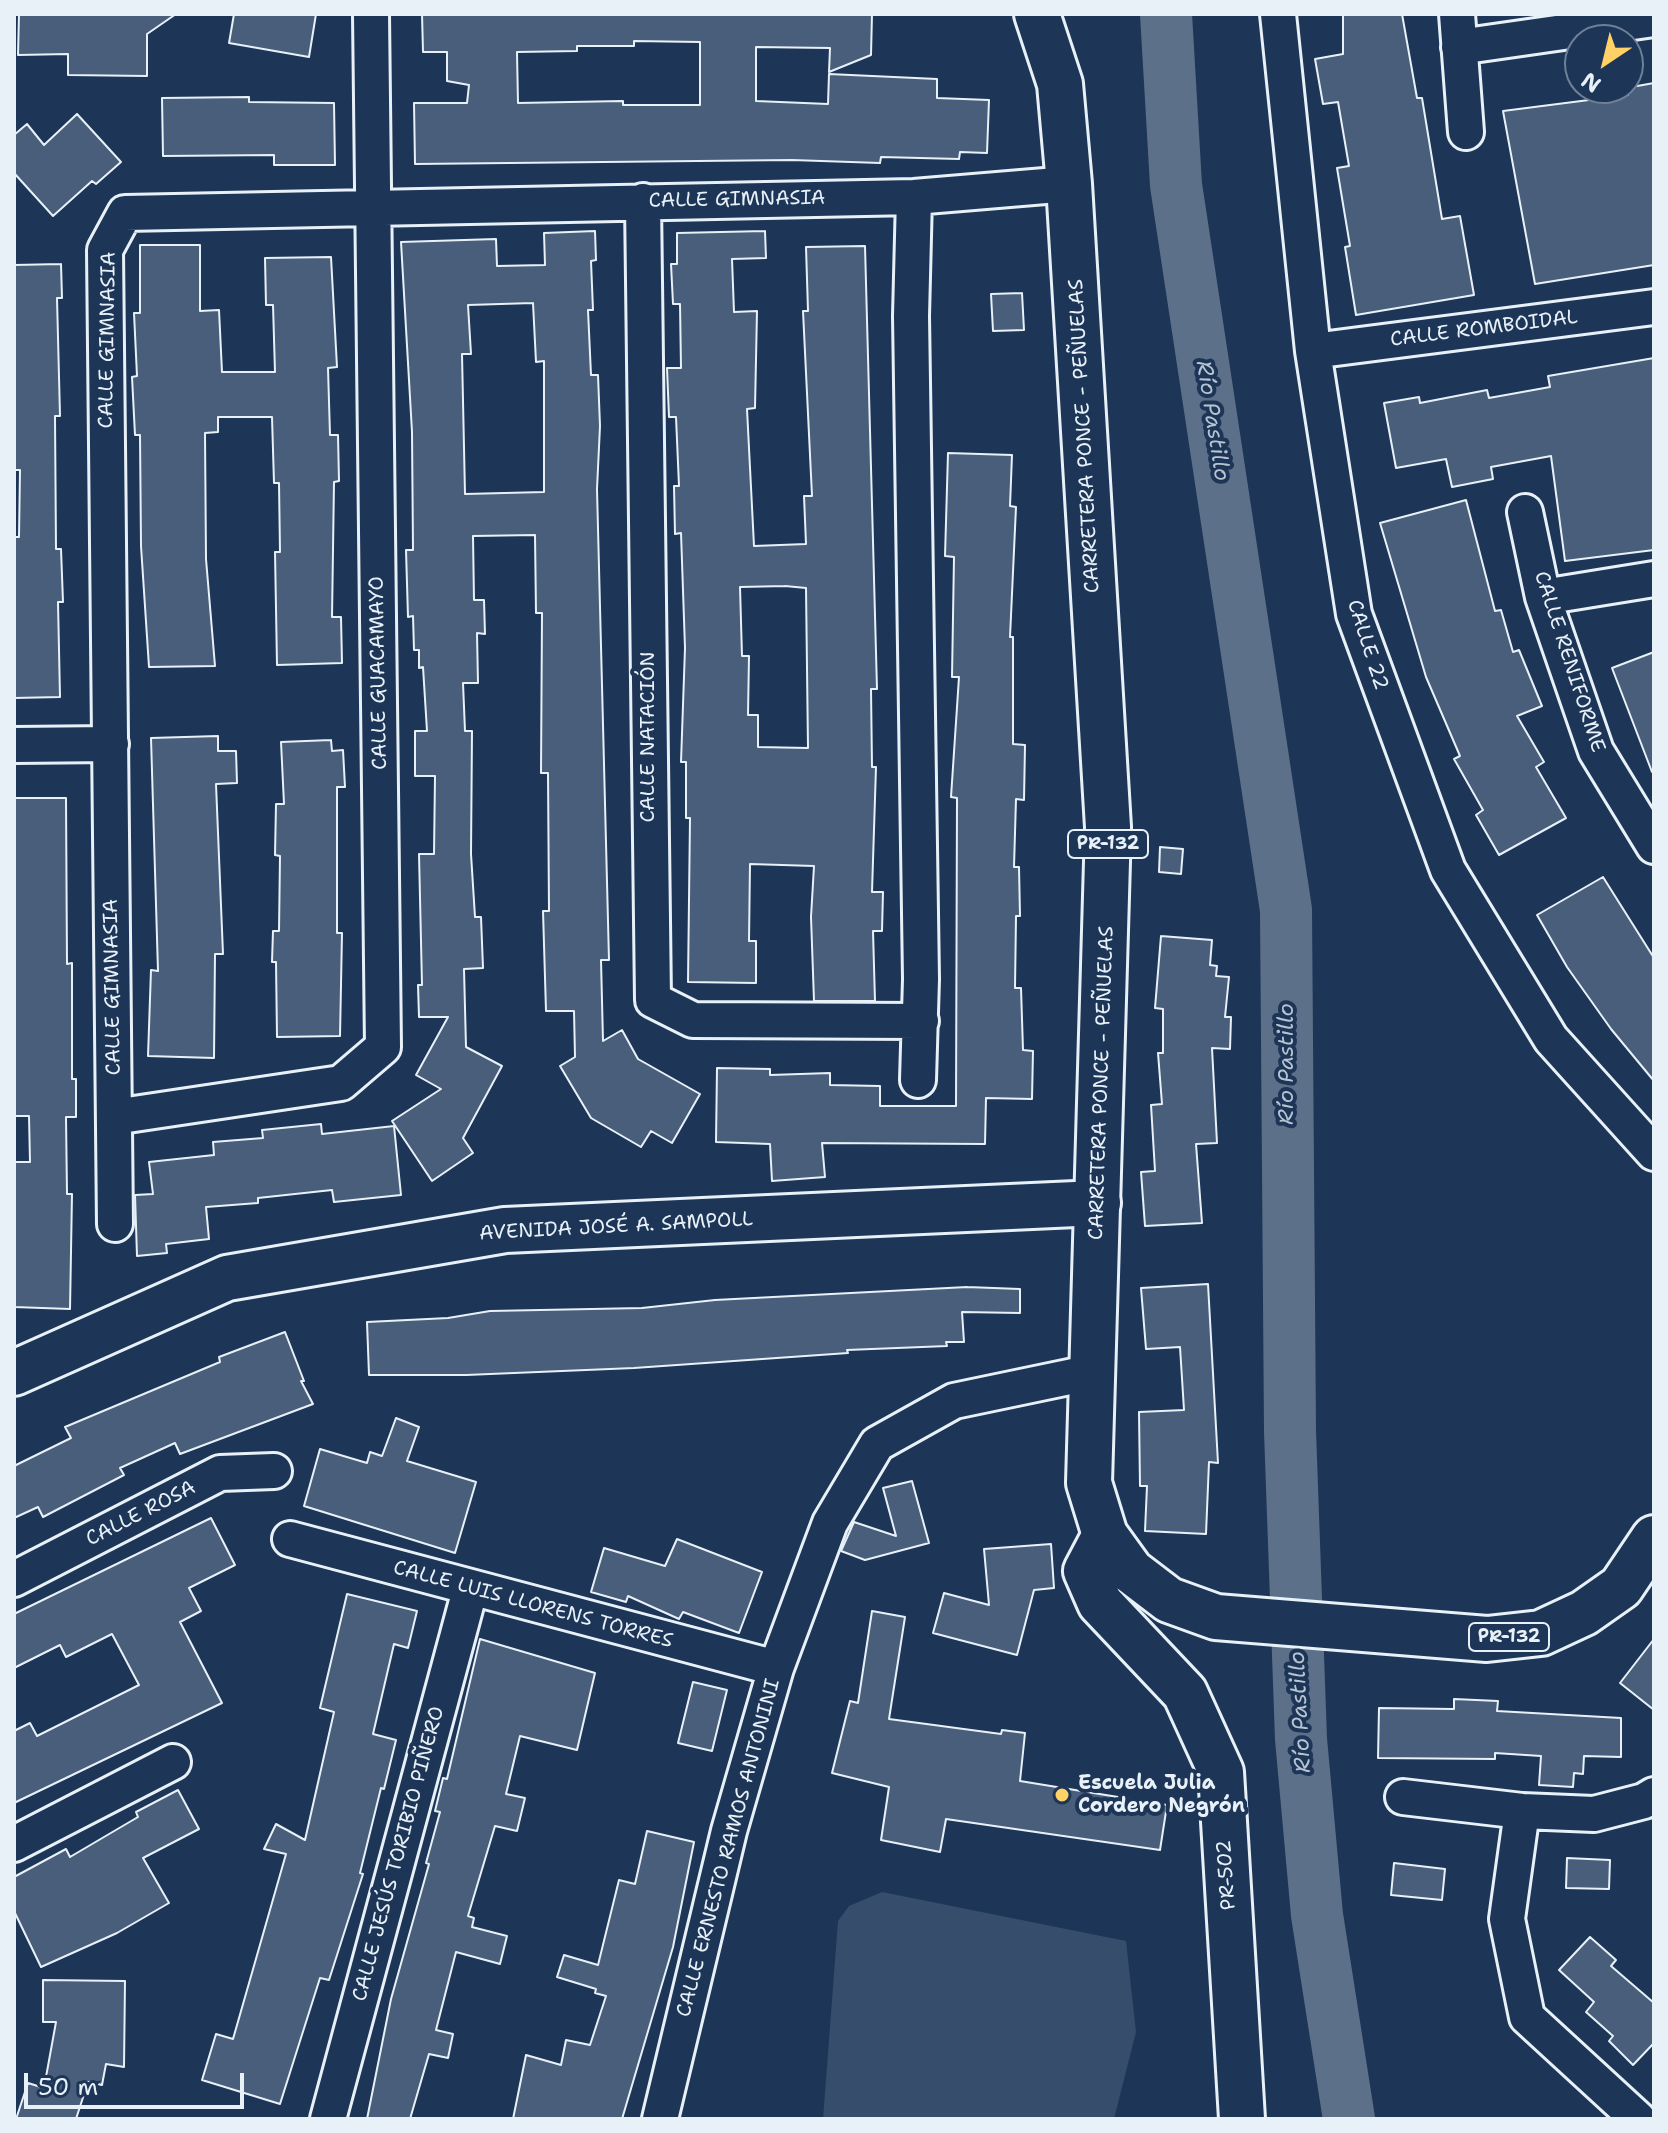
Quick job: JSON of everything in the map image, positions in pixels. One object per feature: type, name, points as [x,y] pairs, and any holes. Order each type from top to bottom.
[{"type":"main road","name":"CARRETERA PONCE - PEÑUELAS","points":[[1037,14],[1060,84],[1069,184],[1108,827],[1089,1483],[1105,1535],[1131,1571],[1169,1600],[1216,1617],[1487,1639],[1541,1633],[1584,1613],[1621,1587],[1654,1538]]},
{"type":"main road","name":"AVENIDA JOSÉ A. SAMPOLL","points":[[14,1373],[227,1278],[505,1230],[1098,1203]]},
{"type":"main road","name":"PR-502","points":[[1105,1535],[1086,1571],[1100,1603],[1185,1693],[1221,1772],[1242,2119]]},
{"type":"street","name":"CALLE GUACAMAYO","points":[[114,1117],[341,1083],[383,1047],[376,207],[371,14]]},
{"type":"street","name":"CALLE 22","points":[[1278,14],[1313,351],[1354,614],[1448,870],[1551,1039],[1654,1153]]},
{"type":"street","points":[[1466,132],[1458,31],[1654,19]]},
{"type":"street","name":"CALLE GIMNASIA","points":[[115,1224],[105,250],[125,213],[914,197],[1069,184]]},
{"type":"street","points":[[914,197],[911,316],[921,1021],[918,1080]]},
{"type":"street","name":"CALLE NATACIÓN","points":[[643,201],[653,1000],[693,1020],[921,1021]]},
{"type":"street","name":"CALLE ROMBOIDAL","points":[[1313,351],[1654,307]]},
{"type":"street","name":"CALLE RENIFORME","points":[[1525,512],[1543,597],[1596,751],[1654,846]]},
{"type":"street","points":[[1543,597],[1654,579]]},
{"type":"street","points":[[14,745],[111,744]]},
{"type":"street","name":"CALLE ERNESTO RAMOS ANTONINI","points":[[660,2119],[729,1831],[776,1668],[830,1523],[877,1444],[954,1401],[1093,1372]]},
{"type":"street","name":"CALLE ROSA","points":[[14,1579],[220,1473],[274,1471]]},
{"type":"street","name":"CALLE LUIS LLORENS TORRES","points":[[290,1539],[470,1590],[776,1668]]},
{"type":"street","name":"CALLE JESÚS TORIBIO PIÑERO","points":[[328,2119],[470,1590]]},
{"type":"street","points":[[14,1844],[173,1762]]},
{"type":"street","points":[[1403,1797],[1522,1811],[1594,1814],[1644,1801],[1654,1795]]},
{"type":"street","points":[[1522,1811],[1507,1919],[1527,2017],[1638,2119]]},
{"type":"shaded area","points":[[882,1892],[1126,1941],[1136,2032],[1114,2119],[823,2119],[838,1921],[849,1906]]},
{"type":"building","points":[[19,14],[176,14],[147,34],[147,76],[68,75],[68,54],[18,55]]},
{"type":"building","points":[[234,14],[316,14],[309,57],[229,43]]},
{"type":"building","points":[[422,14],[872,14],[871,55],[829,72],[830,48],[756,47],[756,101],[828,104],[829,74],[937,79],[937,98],[989,100],[987,153],[960,152],[959,159],[881,157],[880,163],[792,160],[415,164],[414,103],[467,103],[469,85],[447,81],[447,52],[423,52]],"holes":[[[634,41],[700,42],[700,105],[623,105],[623,101],[518,103],[517,52],[577,51],[577,46],[634,46]]]},
{"type":"building","points":[[1343,14],[1402,14],[1417,98],[1422,98],[1442,219],[1460,216],[1474,295],[1356,315],[1345,247],[1350,246],[1337,168],[1349,166],[1338,102],[1323,104],[1315,59],[1343,54]]},
{"type":"building","points":[[1654,83],[1654,265],[1535,284],[1503,111],[1564,103],[1644,104],[1644,85]]},
{"type":"building","points":[[249,97],[249,102],[334,103],[335,165],[274,165],[274,155],[163,156],[162,98]]},
{"type":"building","points":[[77,114],[121,162],[96,184],[92,181],[53,216],[14,173],[14,135],[27,124],[44,145]]},
{"type":"building","points":[[595,231],[596,260],[591,261],[593,310],[588,310],[591,375],[598,375],[600,426],[597,489],[609,960],[601,960],[603,1041],[622,1030],[638,1059],[700,1094],[672,1143],[651,1131],[641,1147],[591,1118],[560,1066],[575,1057],[574,1011],[546,1011],[543,911],[549,911],[548,773],[541,773],[542,613],[536,613],[535,535],[473,536],[474,600],[484,600],[485,634],[477,633],[478,683],[463,683],[465,731],[472,731],[471,854],[475,917],[481,917],[483,968],[464,969],[466,1047],[502,1066],[463,1138],[473,1153],[432,1181],[392,1121],[441,1089],[416,1075],[448,1017],[419,1017],[418,985],[422,985],[419,854],[434,854],[435,776],[415,776],[415,731],[427,731],[423,667],[419,668],[419,650],[414,650],[413,616],[408,617],[406,550],[413,550],[412,432],[401,242],[496,239],[497,266],[545,265],[544,233]],"holes":[[[533,303],[536,362],[544,361],[544,492],[465,494],[462,354],[471,354],[468,305]]]},
{"type":"building","points":[[765,231],[766,258],[732,259],[734,312],[757,311],[755,408],[747,409],[754,546],[806,544],[804,496],[812,496],[803,311],[808,311],[806,247],[865,246],[877,689],[871,689],[872,767],[876,767],[872,892],[883,892],[882,931],[873,931],[875,1001],[814,1001],[811,917],[814,866],[750,864],[749,941],[756,941],[756,983],[688,982],[690,818],[686,818],[686,762],[681,762],[685,648],[681,533],[675,534],[674,486],[679,486],[676,417],[669,417],[667,368],[681,368],[680,304],[673,304],[671,264],[677,264],[677,233]],"holes":[[[740,587],[806,588],[808,748],[758,747],[758,715],[748,715],[749,656],[742,656]]]},
{"type":"building","points":[[140,245],[200,245],[200,311],[219,310],[222,372],[275,372],[273,305],[266,305],[265,258],[331,257],[337,367],[328,368],[330,435],[338,435],[339,481],[334,482],[332,617],[341,617],[342,663],[277,665],[275,552],[280,552],[279,483],[274,483],[272,417],[218,417],[218,432],[205,433],[206,559],[215,666],[149,667],[141,546],[140,435],[135,435],[132,377],[137,376],[134,313],[140,313]]},
{"type":"building","points":[[61,264],[62,298],[57,298],[60,416],[55,416],[56,549],[61,549],[63,602],[58,602],[60,697],[14,698],[14,537],[19,537],[20,470],[14,470],[14,265]]},
{"type":"building","points":[[1022,293],[1024,330],[993,331],[991,294]]},
{"type":"building","points":[[1654,358],[1654,550],[1565,561],[1551,456],[1491,467],[1493,479],[1452,487],[1446,459],[1396,468],[1384,403],[1419,397],[1420,403],[1487,390],[1489,398],[1550,387],[1548,376]]},
{"type":"building","points":[[948,453],[1012,455],[1010,506],[1016,507],[1010,637],[1013,637],[1013,744],[1025,745],[1024,800],[1016,799],[1014,867],[1019,867],[1020,916],[1016,916],[1015,988],[1021,988],[1023,1050],[1033,1051],[1032,1099],[986,1098],[985,1144],[822,1143],[825,1177],[772,1181],[770,1144],[716,1142],[717,1068],[770,1069],[770,1075],[830,1073],[830,1085],[880,1086],[880,1106],[956,1106],[957,798],[951,797],[959,677],[952,677],[954,557],[945,556]]},
{"type":"building","points":[[1466,500],[1495,611],[1501,610],[1513,652],[1519,650],[1542,706],[1517,716],[1544,762],[1536,767],[1566,818],[1499,855],[1476,815],[1483,810],[1454,759],[1460,756],[1426,677],[1380,523]]},
{"type":"building","points":[[1654,652],[1654,772],[1652,772],[1612,668]]},
{"type":"building","points":[[218,736],[218,751],[236,751],[237,783],[216,784],[223,954],[215,954],[214,1058],[148,1056],[151,970],[158,971],[151,738]]},
{"type":"building","points":[[331,740],[332,751],[343,750],[345,787],[337,787],[337,933],[342,933],[340,1036],[277,1037],[276,962],[272,962],[273,931],[279,931],[280,856],[275,855],[276,804],[284,804],[281,742]]},
{"type":"building","points":[[14,798],[66,798],[67,964],[72,963],[72,1079],[76,1079],[76,1117],[66,1117],[67,1194],[72,1194],[70,1309],[14,1307],[14,1162],[30,1162],[29,1116],[14,1116]]},
{"type":"building","points":[[1160,847],[1183,849],[1181,874],[1159,872]]},
{"type":"building","points":[[1603,877],[1654,958],[1654,1081],[1611,1029],[1567,967],[1537,915]]},
{"type":"building","points":[[1161,936],[1212,940],[1210,965],[1217,966],[1216,976],[1229,977],[1225,1017],[1231,1017],[1230,1049],[1212,1048],[1217,1143],[1196,1144],[1202,1223],[1145,1226],[1141,1172],[1155,1171],[1151,1105],[1162,1104],[1158,1053],[1163,1053],[1163,1009],[1155,1008]]},
{"type":"building","points":[[321,1124],[322,1134],[394,1126],[401,1195],[334,1202],[332,1190],[258,1198],[258,1203],[206,1207],[209,1239],[166,1244],[167,1253],[137,1256],[135,1195],[153,1194],[149,1162],[214,1155],[213,1142],[263,1138],[262,1130]]},
{"type":"building","points":[[1208,1284],[1218,1463],[1209,1462],[1206,1534],[1145,1531],[1147,1486],[1140,1486],[1139,1412],[1184,1410],[1180,1347],[1146,1349],[1141,1288]]},
{"type":"building","points":[[967,1287],[1020,1289],[1020,1313],[962,1312],[964,1342],[946,1342],[947,1346],[847,1350],[848,1353],[634,1368],[466,1375],[369,1375],[367,1322],[448,1318],[490,1311],[642,1308],[715,1300]]},
{"type":"building","points":[[285,1332],[304,1381],[301,1381],[313,1404],[180,1454],[175,1443],[120,1468],[124,1475],[43,1517],[38,1507],[14,1518],[14,1466],[71,1438],[65,1427],[220,1362],[219,1357]]},
{"type":"building","points":[[396,1418],[419,1427],[407,1461],[476,1482],[455,1553],[304,1506],[320,1449],[367,1463],[370,1452],[382,1456]]},
{"type":"building","points":[[912,1481],[929,1543],[865,1560],[841,1551],[854,1522],[896,1536],[883,1488]]},
{"type":"building","points":[[211,1518],[235,1565],[189,1588],[201,1611],[180,1622],[222,1703],[14,1803],[14,1731],[30,1723],[37,1736],[139,1685],[112,1634],[66,1657],[60,1645],[14,1668],[14,1614]]},
{"type":"building","points":[[677,1539],[762,1572],[739,1633],[683,1612],[679,1619],[628,1596],[626,1602],[591,1592],[604,1548],[665,1566]]},
{"type":"building","points":[[1051,1544],[1054,1588],[1034,1590],[1017,1655],[933,1633],[944,1593],[989,1605],[984,1549]]},
{"type":"building","points":[[347,1594],[417,1611],[408,1648],[394,1644],[373,1734],[396,1740],[360,1873],[363,1874],[329,1980],[320,1978],[280,2104],[202,2080],[216,2034],[233,2039],[286,1854],[264,1849],[276,1824],[305,1840],[334,1712],[320,1708]]},
{"type":"building","points":[[872,1611],[905,1617],[889,1719],[1001,1734],[1002,1730],[1025,1733],[1020,1781],[1167,1805],[1160,1850],[946,1819],[940,1852],[881,1840],[889,1787],[832,1773],[850,1701],[858,1703]]},
{"type":"building","points":[[480,1639],[595,1673],[577,1750],[520,1736],[506,1794],[525,1798],[517,1831],[495,1826],[468,1916],[474,1918],[472,1927],[507,1936],[500,1964],[456,1952],[436,2030],[453,2034],[448,2058],[429,2054],[410,2119],[367,2119],[391,1999],[429,1864],[426,1863],[440,1812],[435,1811],[443,1778],[447,1779]]},
{"type":"building","points":[[1654,1639],[1654,1710],[1620,1683]]},
{"type":"building","points":[[693,1682],[727,1690],[712,1751],[678,1743]]},
{"type":"building","points":[[1454,1699],[1498,1701],[1497,1711],[1621,1718],[1621,1757],[1584,1756],[1583,1774],[1574,1773],[1573,1787],[1539,1785],[1541,1756],[1495,1753],[1495,1759],[1378,1758],[1379,1708],[1454,1709]]},
{"type":"building","points":[[178,1790],[199,1829],[143,1858],[169,1903],[117,1933],[41,1967],[14,1911],[14,1877],[66,1849],[70,1857],[138,1817],[136,1812]]},
{"type":"building","points":[[647,1831],[694,1842],[673,1947],[622,2119],[513,2119],[526,2055],[561,2065],[566,2040],[590,2045],[606,1996],[595,1993],[596,1989],[557,1977],[564,1955],[598,1965],[619,1880],[635,1884]]},
{"type":"building","points":[[1567,1858],[1610,1860],[1609,1889],[1566,1888]]},
{"type":"building","points":[[1394,1863],[1445,1869],[1442,1900],[1391,1895]]},
{"type":"building","points":[[1590,1937],[1616,1960],[1611,1966],[1654,2003],[1654,2043],[1633,2065],[1609,2041],[1613,2036],[1586,2012],[1594,2002],[1559,1970]]},
{"type":"building","points":[[43,1980],[125,1981],[124,2067],[106,2064],[102,2085],[88,2082],[76,2119],[16,2119],[28,2083],[44,2088],[56,2022],[43,2022]]},
{"type":"waterway","name":"Río Pastillo","points":[[1166,14],[1176,185],[1286,910],[1290,1431],[1301,1739],[1317,1915],[1349,2119]]},
{"type":"place","name":"Escuela Julia Cordero Negrón","points":[[1062,1795]]}]
